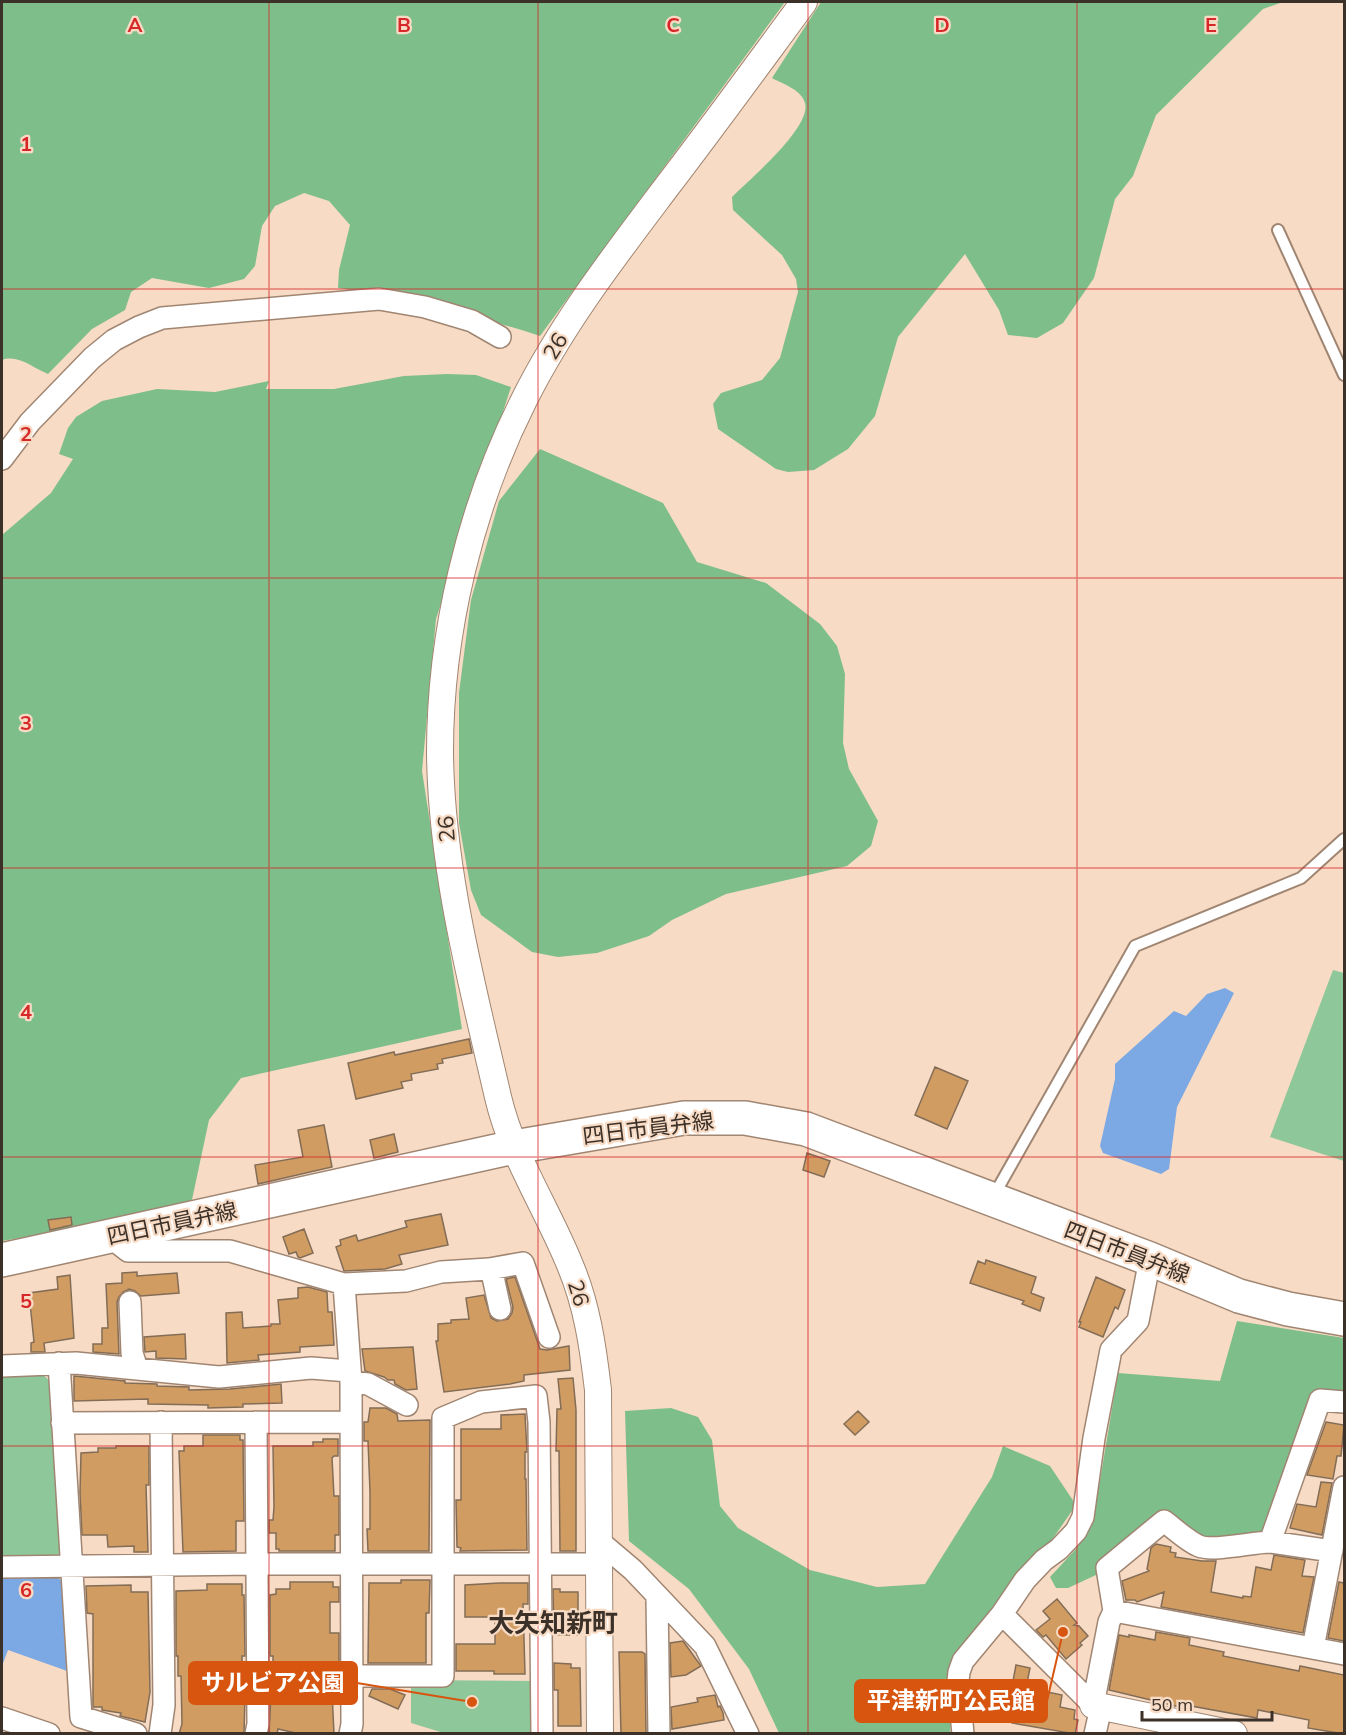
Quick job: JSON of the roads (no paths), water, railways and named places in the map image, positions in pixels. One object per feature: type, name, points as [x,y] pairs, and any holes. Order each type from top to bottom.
[{"type":"main road","name":"四日市員弁線","points":[[2,1260],[514,1147],[684,1118],[745,1118],[806,1129],[1150,1259],[1239,1296],[1288,1309],[1344,1319]]},
{"type":"street","name":"26","points":[[600,1734],[598,1390],[592,1337],[571,1266],[514,1147],[500,1103],[454,900],[445,831],[440,753],[443,694],[454,605],[464,563],[487,484],[524,399],[558,339],[604,270],[804,2]]},
{"type":"street","points":[[2,459],[30,422],[92,358],[114,340],[162,318],[379,298],[425,307],[472,321],[500,337]]},
{"type":"street","points":[[110,1237],[128,1251],[230,1251],[344,1284],[406,1281],[441,1272],[489,1269],[524,1263],[549,1337]]},
{"type":"street","points":[[963,1734],[959,1672],[963,1661],[1002,1614],[1025,1580],[1076,1531],[1083,1517],[1094,1438],[1111,1350],[1138,1321],[1150,1259]]},
{"type":"street","points":[[489,1269],[500,1309]]},
{"type":"street","points":[[344,1284],[351,1422],[352,1724],[350,1734]]},
{"type":"street","points":[[130,1302],[132,1353],[136,1369]]},
{"type":"street","points":[[2,1366],[75,1363],[219,1377],[311,1368],[350,1376],[406,1404]]},
{"type":"street","points":[[59,1364],[81,1717],[136,1734]]},
{"type":"street","points":[[352,1676],[443,1676],[443,1418],[482,1402],[536,1396],[539,1422],[542,1734]]},
{"type":"street","points":[[1270,1542],[1320,1400],[1344,1402]]},
{"type":"street","points":[[160,1734],[164,1705],[161,1422]]},
{"type":"street","points":[[256,1422],[258,1724],[256,1734]]},
{"type":"street","points":[[62,1423],[351,1422]]},
{"type":"street","points":[[1313,1648],[1344,1486]]},
{"type":"street","points":[[1095,1734],[1109,1622],[1114,1611],[1107,1568],[1164,1521],[1200,1547],[1238,1547],[1258,1542],[1270,1542],[1332,1551]]},
{"type":"street","points":[[2,1568],[257,1564],[541,1564],[600,1553],[633,1570],[657,1598],[705,1646],[747,1734]]},
{"type":"street","points":[[657,1598],[658,1734]]},
{"type":"street","points":[[1114,1611],[1344,1654]]},
{"type":"street","points":[[1002,1614],[1097,1706],[1234,1734]]},
{"type":"street","points":[[2,1718],[49,1734]]},
{"type":"lane","points":[[1278,230],[1344,375]]},
{"type":"lane","points":[[991,1200],[1136,946],[1301,878],[1344,840]]},
{"type":"water","points":[[1225,988],[1234,993],[1177,1107],[1169,1169],[1161,1174],[1103,1153],[1100,1146],[1115,1079],[1115,1064],[1174,1011],[1186,1016],[1207,994]]},
{"type":"water","points":[[2,1576],[55,1576],[65,1583],[70,1672],[8,1650],[2,1666]]},
{"type":"place","name":"平津新町公民館","points":[[1063,1632]]},
{"type":"place","name":"サルビア公園","points":[[472,1702]]},
{"type":"district","name":"大矢知新町","points":[[553,1622]]}]
